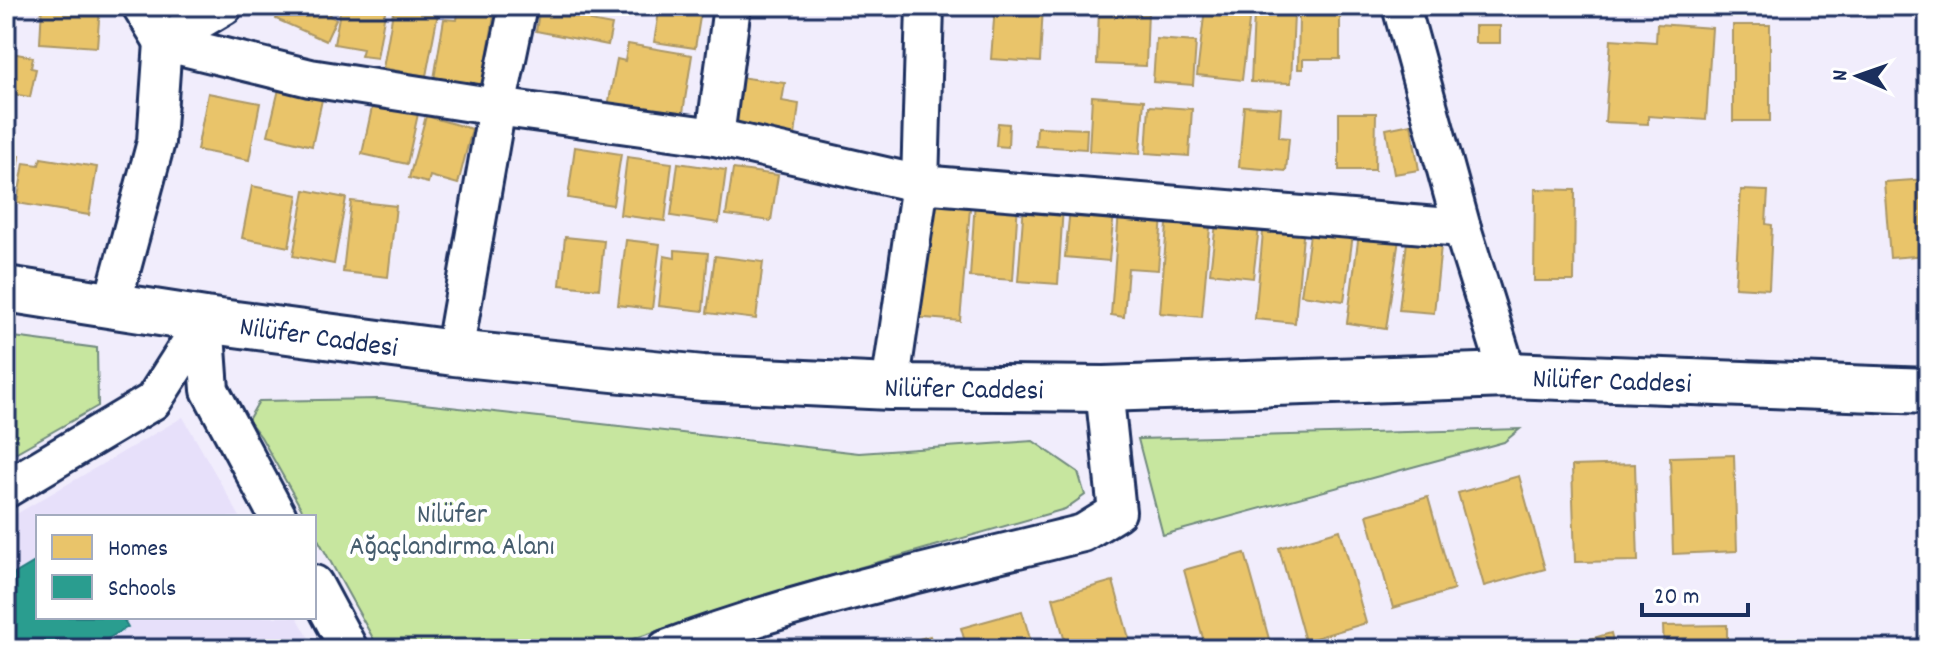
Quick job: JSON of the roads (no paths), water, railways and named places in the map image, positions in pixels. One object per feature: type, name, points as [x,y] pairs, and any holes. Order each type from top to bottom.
[{"type":"street","points":[[112,305],[156,142],[163,42],[141,6]]},
{"type":"street","points":[[163,42],[224,6]]},
{"type":"street","points":[[454,353],[518,6]]},
{"type":"street","points":[[715,137],[732,6]]},
{"type":"street","points":[[890,387],[920,184],[925,6]]},
{"type":"street","points":[[1401,6],[1462,228],[1508,375]]},
{"type":"street","points":[[163,42],[310,78],[715,137],[920,184],[1462,228]]},
{"type":"street","name":"Nilüfer Caddesi","points":[[6,289],[205,320],[454,353],[703,378],[890,387],[1104,389],[1508,375],[1928,391]]},
{"type":"street","points":[[6,489],[153,401],[205,320]]},
{"type":"street","points":[[205,320],[210,390],[277,515]]},
{"type":"street","points":[[666,649],[702,635],[844,594],[1083,533],[1117,512],[1104,389]]},
{"type":"street","points":[[316,588],[349,649]]},
{"type":"park label","name":"Nilüfer Ağaçlandırma Alanı","points":[[452,528]]}]
